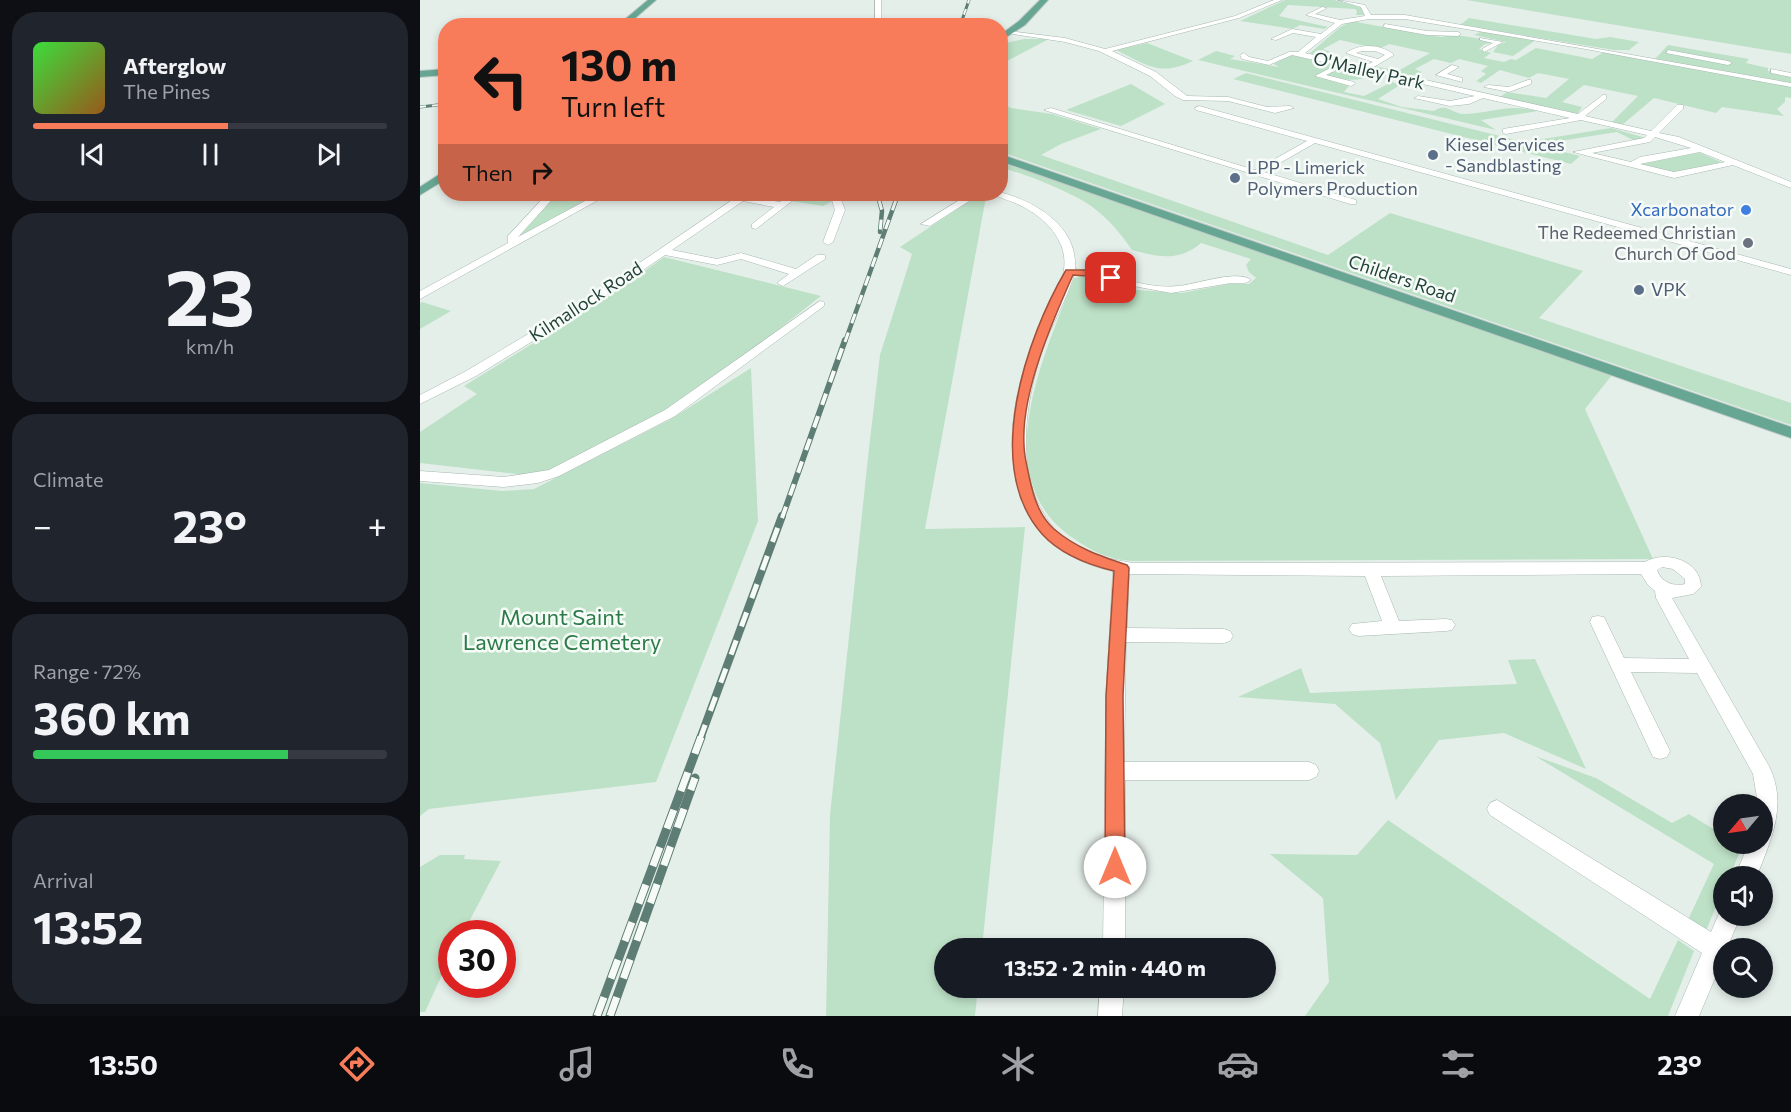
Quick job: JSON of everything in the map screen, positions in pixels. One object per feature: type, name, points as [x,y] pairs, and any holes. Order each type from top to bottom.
[{"type":"main road","points":[[631,18],[652,0]]},
{"type":"main road","points":[[1009,33],[1042,0]]},
{"type":"main road","points":[[420,74],[438,73]]},
{"type":"main road","name":"Childers Road","points":[[1008,160],[1791,434]]},
{"type":"main road","points":[[421,190],[438,179]]},
{"type":"street","points":[[878,0],[878,18]]},
{"type":"street","points":[[1105,51],[1237,18],[1279,0]]},
{"type":"street","points":[[1341,0],[1363,6],[1369,17]]},
{"type":"street","points":[[1324,8],[1309,15],[1340,22]]},
{"type":"street","name":"O'Malley Park","points":[[1299,54],[1340,22],[1369,17],[1411,18],[1791,85]]},
{"type":"street","points":[[1385,26],[1500,42],[1484,50]]},
{"type":"street","points":[[1469,36],[1481,29]]},
{"type":"street","points":[[1274,39],[1292,31],[1322,36]]},
{"type":"street","points":[[1009,33],[1084,43],[1154,74],[1184,98],[1225,99],[1276,111],[1290,108]]},
{"type":"street","points":[[1569,54],[1580,46]]},
{"type":"street","points":[[1650,59],[1660,50],[1728,63]]},
{"type":"street","points":[[1244,55],[1246,59],[1269,63],[1291,53],[1299,54]]},
{"type":"street","name":"O'Malley Park","points":[[1299,54],[1653,134],[1702,149],[1791,185]]},
{"type":"street","points":[[1363,69],[1379,61]]},
{"type":"street","points":[[1341,64],[1319,76],[1351,84]]},
{"type":"street","points":[[1455,67],[1440,75],[1464,82]]},
{"type":"street","points":[[1774,71],[1791,75]]},
{"type":"street","points":[[1465,92],[1476,84],[1506,91],[1515,90],[1528,82]]},
{"type":"street","points":[[1418,98],[1448,105],[1472,101],[1481,96]]},
{"type":"street","points":[[1506,131],[1579,117],[1603,97]]},
{"type":"street","points":[[1588,151],[1645,141],[1680,107]]},
{"type":"street","points":[[1199,108],[1791,272]]},
{"type":"street","points":[[1048,110],[1353,202]]},
{"type":"street","points":[[1256,173],[1314,140]]},
{"type":"street","points":[[1632,165],[1640,160],[1702,149]]},
{"type":"street","points":[[1577,152],[1674,176],[1735,162]]},
{"type":"street","points":[[1775,179],[1791,175]]},
{"type":"street","points":[[1008,198],[1037,211],[1058,229],[1070,258],[1070,272],[1047,322],[1027,381],[1018,432],[1022,481],[1039,522],[1053,537],[1093,561],[1122,568],[1371,570],[1648,568],[1659,561],[1672,563],[1690,574],[1694,583],[1689,590],[1684,591],[1663,587],[1651,578],[1648,568]]},
{"type":"street","points":[[516,243],[512,241],[513,238],[546,201]]},
{"type":"street","points":[[420,296],[591,201]]},
{"type":"street","name":"Kilmallock Road","points":[[420,400],[472,373],[580,308],[737,201]]},
{"type":"street","points":[[765,201],[781,205]]},
{"type":"street","points":[[756,226],[786,201]]},
{"type":"street","points":[[828,242],[840,210],[837,201]]},
{"type":"street","points":[[926,224],[964,201]]},
{"type":"street","points":[[663,251],[717,262],[741,256],[799,273]]},
{"type":"street","points":[[783,283],[821,257]]},
{"type":"street","points":[[1070,272],[1093,273],[1134,285],[1172,290],[1239,278],[1245,279]]},
{"type":"street","points":[[420,476],[511,483],[538,479],[554,473],[670,413],[820,304]]},
{"type":"street","points":[[1114,938],[1114,771],[1117,635],[1122,568]]},
{"type":"street","points":[[1371,570],[1393,627]]},
{"type":"street","points":[[1663,587],[1664,598],[1762,772],[1768,794]]},
{"type":"street","points":[[1598,622],[1660,751]]},
{"type":"street","points":[[1358,629],[1446,625]]},
{"type":"street","points":[[1117,635],[1224,636]]},
{"type":"street","points":[[1618,665],[1703,666]]},
{"type":"street","points":[[1114,771],[1309,771]]},
{"type":"street","points":[[1497,808],[1713,946]]},
{"type":"street","points":[[1687,1016],[1713,955]]},
{"type":"street","points":[[1110,1016],[1111,998]]},
{"type":"green space","points":[[1285,0],[1334,0],[1361,7],[1365,15],[1356,15],[1355,9],[1288,5],[1279,16],[1328,27],[1324,29],[1300,25],[1293,29],[1240,21]]},
{"type":"green space","points":[[1466,0],[1791,0],[1791,54]]},
{"type":"green space","points":[[1469,18],[1596,39],[1610,37],[1639,42],[1629,50],[1614,50],[1460,25]]},
{"type":"green space","points":[[1351,21],[1427,35],[1442,37],[1450,34],[1488,40],[1493,43],[1485,44],[1479,49],[1491,53],[1484,58],[1504,62],[1511,59],[1516,60],[1536,48],[1592,59],[1604,52],[1791,87],[1791,98],[1785,97],[1785,102],[1777,109],[1784,116],[1722,107],[1716,113],[1654,98],[1622,125],[1612,122],[1638,96],[1584,85],[1562,102],[1582,107],[1577,115],[1500,97],[1507,92],[1546,98],[1569,79],[1538,73],[1529,78],[1500,70],[1481,83],[1476,81],[1486,74],[1481,71],[1488,66],[1459,59],[1451,63],[1434,59],[1415,69],[1422,72],[1412,77],[1371,68],[1375,66],[1398,71],[1430,53],[1389,44],[1379,49],[1340,40],[1323,49],[1333,53],[1324,58],[1309,54],[1339,28]]},
{"type":"green space","points":[[1482,31],[1536,40],[1513,56],[1493,52],[1498,45],[1506,42],[1474,35]]},
{"type":"green space","points":[[1024,39],[1049,39],[1008,60],[1008,42]]},
{"type":"green space","points":[[1147,43],[1193,61],[1181,66],[1162,69],[1145,64],[1116,50]]},
{"type":"green space","points":[[1668,45],[1749,59],[1746,63],[1768,68],[1768,71],[1791,75],[1791,84],[1655,59]]},
{"type":"green space","points":[[1216,51],[1235,56],[1230,59],[1279,67],[1274,64],[1290,55],[1335,65],[1317,77],[1349,86],[1344,92],[1364,96],[1392,82],[1400,85],[1378,99],[1402,107],[1434,111],[1446,108],[1460,114],[1509,108],[1538,111],[1481,120],[1496,130],[1198,60]]},
{"type":"green space","points":[[1342,66],[1376,74],[1351,80],[1326,75]]},
{"type":"green space","points":[[1246,73],[1580,156],[1571,164],[1233,79]]},
{"type":"green space","points":[[1131,84],[1165,104],[1121,126],[1066,110]]},
{"type":"green space","points":[[1008,106],[1052,114],[1101,129],[1061,144],[1041,155],[1328,255],[1390,213],[1583,271],[1539,318],[1791,403],[1791,425],[1008,154]]},
{"type":"green space","points":[[1611,128],[1646,138],[1635,141],[1617,132],[1547,143],[1537,140]]},
{"type":"green space","points":[[1698,152],[1721,162],[1678,173],[1639,164]]},
{"type":"green space","points":[[1008,165],[1612,375],[1585,409],[1653,559],[1133,561],[1108,557],[1085,546],[1070,536],[1045,511],[1031,481],[1027,448],[1030,413],[1038,377],[1074,278],[1091,275],[1137,290],[1182,293],[1228,284],[1249,284],[1256,278],[1249,272],[1246,265],[1251,259],[1201,243],[1185,253],[1168,256],[1151,255],[1132,250],[1114,226],[1091,206],[1072,195],[1008,170]]},
{"type":"green space","points":[[550,201],[586,201],[525,235],[520,235]]},
{"type":"green space","points":[[791,201],[833,201],[823,206]]},
{"type":"green space","points":[[969,201],[985,201],[925,529],[1025,527],[983,938],[934,938],[934,998],[977,998],[975,1016],[826,1016],[830,815],[869,448],[880,355],[912,254],[900,247]]},
{"type":"green space","points":[[664,257],[821,296],[741,359],[665,411],[577,458],[534,476],[420,463],[420,432],[477,394],[464,386],[611,295]]},
{"type":"green space","points":[[420,303],[451,311],[420,329]]},
{"type":"green space","name":"Mount Saint Lawrence Cemetery","points":[[751,368],[758,521],[656,782],[429,809],[420,816],[420,483],[502,491],[534,489],[671,419]]},
{"type":"green space","points":[[1535,659],[1586,769],[1504,733],[1439,740],[1396,800],[1380,743],[1335,704],[1238,697],[1301,668],[1310,693],[1517,684],[1508,660]]},
{"type":"green space","points":[[1535,756],[1596,778],[1672,823],[1689,814],[1713,829],[1713,854],[1739,854],[1734,866],[1713,866],[1714,864]]},
{"type":"green space","points":[[1388,820],[1650,999],[1678,940],[1694,951],[1668,1016],[1305,1016],[1329,982],[1323,898],[1270,854],[1357,855]]},
{"type":"green space","points":[[440,855],[465,855],[464,859],[501,861],[470,920],[438,920],[438,984],[425,1012],[420,1012],[420,867]]},
{"type":"green space","points":[[1713,866],[1713,914],[1705,933],[1687,922]]},
{"type":"railway","points":[[963,18],[969,0]]},
{"type":"railway","points":[[420,107],[438,105]]},
{"type":"railway","points":[[879,201],[882,211],[880,232]]},
{"type":"railway","points":[[845,342],[896,201]]},
{"type":"railway","points":[[782,518],[845,340]]},
{"type":"railway","points":[[700,739],[782,516]]},
{"type":"railway","points":[[597,1016],[701,737]]},
{"type":"railway","points":[[610,1016],[695,778]]},
{"type":"place","name":"Kiesel Services - Sandblasting","points":[[1433,155]]},
{"type":"place","name":"LPP - Limerick Polymers Production","points":[[1235,178]]},
{"type":"place","name":"Xcarbonator","points":[[1746,210]]},
{"type":"place","name":"The Redeemed Christian Church Of God","points":[[1748,243]]},
{"type":"place","name":"VPK","points":[[1639,290]]},
{"type":"route","points":[[1111,278],[1099,274],[1070,272],[1047,322],[1032,363],[1020,413],[1017,444],[1022,481],[1039,522],[1053,537],[1067,547],[1093,561],[1122,568],[1114,696],[1115,867]]}]
